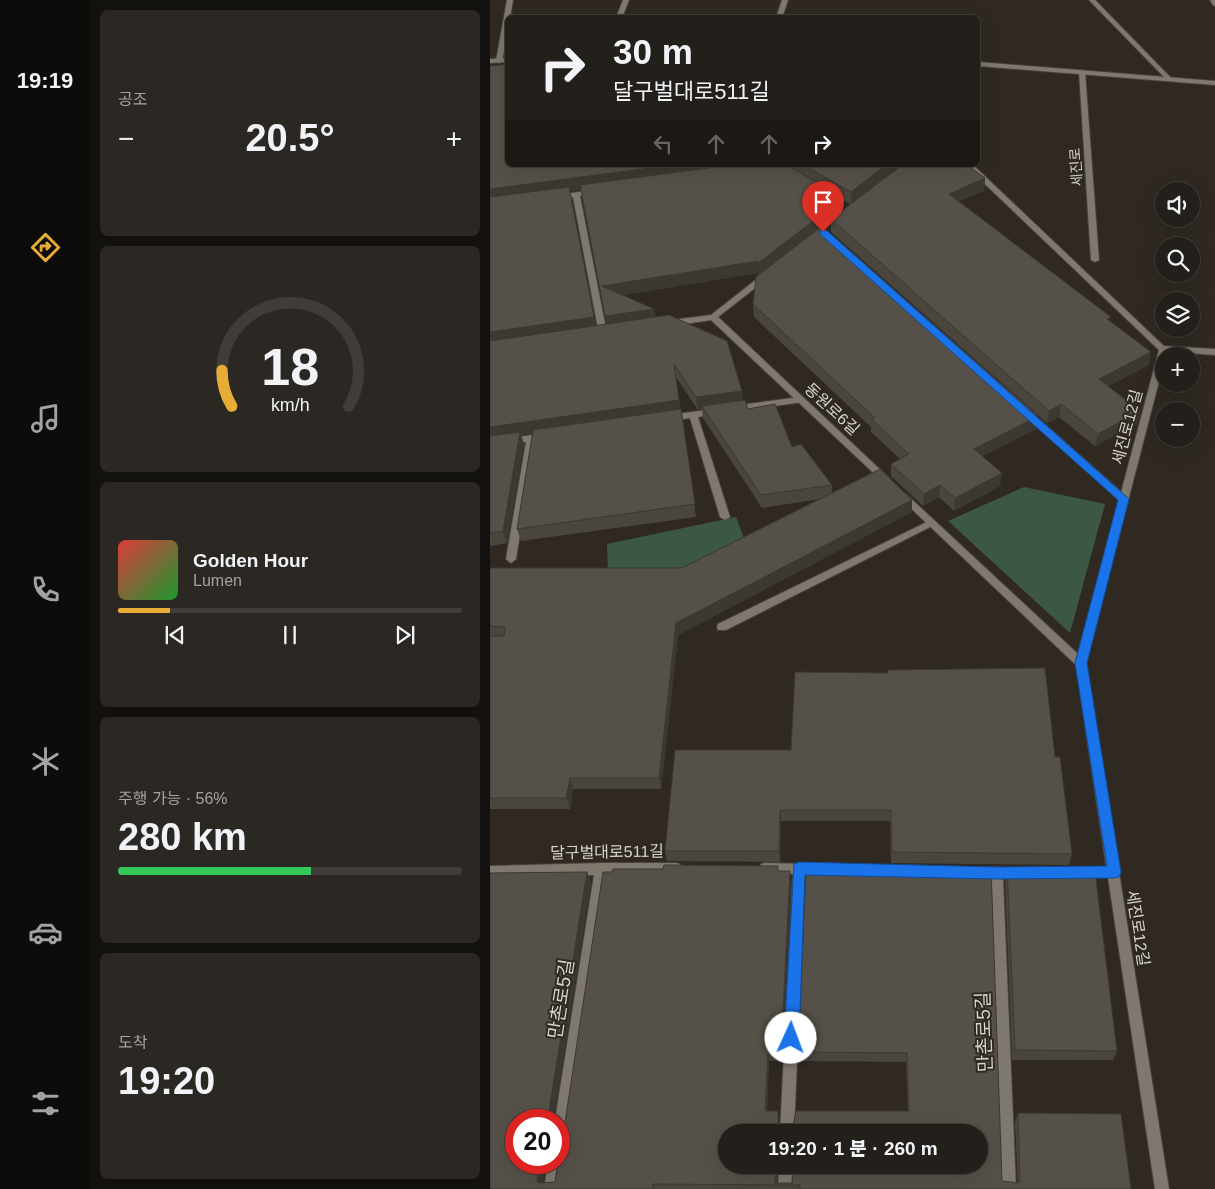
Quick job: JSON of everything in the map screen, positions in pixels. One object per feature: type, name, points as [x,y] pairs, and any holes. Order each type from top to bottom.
[{"type":"street","points":[[507,15],[510,0]]},
{"type":"street","points":[[620,15],[626,0]]},
{"type":"street","points":[[780,15],[784,0]]},
{"type":"street","points":[[1092,0],[1170,80]]},
{"type":"street","points":[[1213,0],[1215,4]]},
{"type":"street","points":[[499,60],[505,27]]},
{"type":"street","points":[[490,61],[505,60]]},
{"type":"street","points":[[980,64],[1215,83]]},
{"type":"street","name":"세진로","points":[[1082,72],[1095,260]]},
{"type":"street","points":[[971,167],[1161,347]]},
{"type":"street","points":[[547,198],[605,190]]},
{"type":"street","points":[[576,194],[603,334]]},
{"type":"street","points":[[667,324],[713,317],[776,269]]},
{"type":"street","name":"동원로6길","points":[[713,317],[1081,663]]},
{"type":"street","points":[[594,335],[612,332]]},
{"type":"street","points":[[1200,351],[1215,352]]},
{"type":"street","name":"세진로12길","points":[[1155,380],[1081,663],[1162,1189]]},
{"type":"street","points":[[655,420],[800,400]]},
{"type":"street","points":[[1021,408],[1124,499]]},
{"type":"street","points":[[693,415],[725,517]]},
{"type":"street","points":[[490,444],[559,434]]},
{"type":"street","points":[[511,559],[531,438]]},
{"type":"street","points":[[722,628],[931,523]]},
{"type":"street","name":"만촌로5길","points":[[563,1109],[601,868]]},
{"type":"street","name":"달구벌대로511길","points":[[490,871],[690,868]]},
{"type":"street","points":[[749,868],[918,871]]},
{"type":"street","points":[[787,1124],[799,868]]},
{"type":"street","points":[[967,872],[1026,873]]},
{"type":"street","points":[[1075,872],[1114,872]]},
{"type":"street","name":"만촌로5길","points":[[997,873],[1009,1189]]},
{"type":"street","points":[[550,1189],[553,1174]]},
{"type":"street","points":[[785,1189],[786,1174]]},
{"type":"green space","points":[[1024,487],[1105,504],[1070,633],[948,521]]},
{"type":"green space","points":[[736,517],[746,544],[681,572],[608,573],[607,544]]},
{"type":"building","points":[[505,64],[505,167],[658,167],[490,189],[490,66]]},
{"type":"building","points":[[715,167],[790,167],[843,198],[757,264],[758,261],[602,286],[654,309],[605,316],[580,185]]},
{"type":"building","points":[[807,167],[883,167],[851,192]]},
{"type":"building","points":[[899,167],[970,167],[985,178],[949,194],[1111,317],[1107,319],[1151,352],[1099,379],[1140,411],[1098,434],[1061,404],[1049,411],[831,219]]},
{"type":"building","points":[[569,187],[594,317],[490,332],[490,197]]},
{"type":"building","points":[[822,226],[1038,416],[974,449],[1002,473],[955,498],[940,485],[924,494],[891,464],[909,454],[871,419],[875,418],[753,304],[756,277]]},
{"type":"building","points":[[669,315],[727,341],[742,391],[696,397],[674,364],[679,400],[490,427],[490,341]]},
{"type":"building","points":[[745,400],[748,409],[775,404],[792,447],[801,444],[832,485],[761,495],[702,406]]},
{"type":"building","points":[[681,409],[695,504],[517,529],[533,430]]},
{"type":"building","points":[[520,432],[503,531],[490,533],[490,436]]},
{"type":"building","points":[[880,469],[912,500],[676,623],[659,778],[570,778],[566,798],[490,798],[490,636],[504,636],[505,627],[490,626],[490,568],[682,568]]},
{"type":"building","points":[[1045,668],[1055,757],[1060,757],[1072,854],[892,852],[891,810],[780,810],[779,851],[665,851],[675,750],[791,750],[795,672],[888,673],[888,670]]},
{"type":"building","points":[[664,865],[778,866],[778,871],[790,871],[781,1052],[768,1052],[765,1111],[778,1111],[778,1124],[718,1124],[718,1174],[776,1174],[775,1183],[792,1183],[792,1174],[988,1174],[988,1124],[793,1124],[796,1111],[909,1111],[907,1053],[798,1052],[806,871],[892,871],[892,867],[991,867],[1002,1181],[1019,1183],[1020,1181],[1018,1113],[1121,1114],[1131,1189],[800,1189],[800,1185],[653,1184],[652,1189],[490,1189],[490,873],[587,872],[549,1109],[505,1109],[505,1174],[538,1174],[537,1181],[539,1183],[555,1182],[556,1174],[570,1174],[570,1109],[567,1109],[603,872],[612,872],[613,869],[663,869]]},
{"type":"building","points":[[1007,867],[1074,868],[1074,870],[1095,871],[1117,1051],[1015,1050]]},
{"type":"route","points":[[791,1038],[799,868],[997,873],[1114,872],[1081,663],[1124,499],[823,232]]}]
